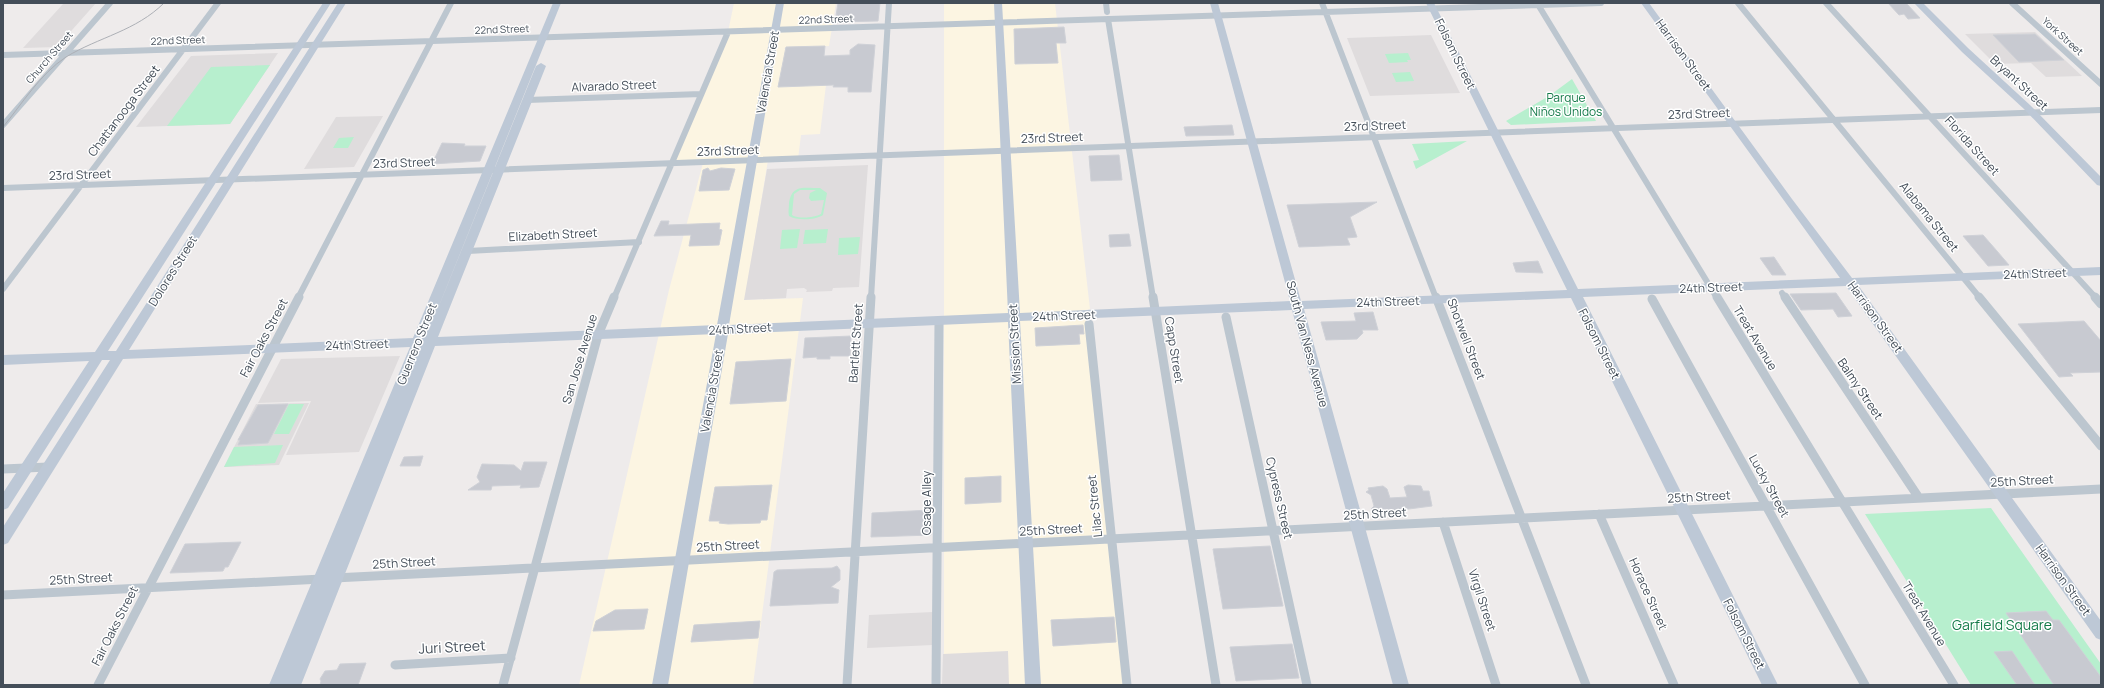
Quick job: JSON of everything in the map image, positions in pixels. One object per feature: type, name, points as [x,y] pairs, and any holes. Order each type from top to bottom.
[{"type":"main road","name":"Dolores Street","points":[[3,504],[327,3]]},
{"type":"main road","name":"Dolores Street","points":[[3,539],[342,3]]},
{"type":"main road","name":"Guerrero Street","points":[[277,685],[417,343],[527,100],[548,38],[557,3]]},
{"type":"main road","name":"Guerrero Street","points":[[293,685],[430,342],[468,251],[494,170],[548,38],[566,3]]},
{"type":"main road","name":"Valencia Street","points":[[660,685],[780,3]]},
{"type":"main road","name":"Mission Street","points":[[998,3],[1033,685]]},
{"type":"main road","name":"South Van Ness Avenue","points":[[1214,3],[1401,685]]},
{"type":"main road","name":"Harrison Street","points":[[1645,3],[1788,201],[1850,282],[2101,633]]},
{"type":"main road","name":"Bryant Street","points":[[1918,3],[2032,113],[2101,183]]},
{"type":"main road","name":"Folsom Street","points":[[1431,6],[1770,685]]},
{"type":"main road","name":"24th Street","points":[[3,360],[2101,271]]},
{"type":"street","name":"Church Street","points":[[3,125],[110,3]]},
{"type":"street","name":"Chattanooga Street","points":[[3,289],[82,186],[218,3]]},
{"type":"street","name":"Fair Oaks Street","points":[[98,685],[451,3]]},
{"type":"street","name":"Bartlett Street","points":[[847,685],[889,3]]},
{"type":"street","name":"Capp Street","points":[[1106,3],[1216,685]]},
{"type":"street","name":"Shotwell Street","points":[[1322,3],[1586,685]]},
{"type":"street","name":"22nd Street","points":[[3,55],[999,23],[1108,16],[1217,15],[1325,12],[1431,6],[1601,3]]},
{"type":"street","name":"Alabama Street","points":[[1738,3],[2101,446]]},
{"type":"street","name":"Florida Street","points":[[1826,3],[2101,304]]},
{"type":"street","name":"York Street","points":[[2012,3],[2101,84]]},
{"type":"street","name":"Treat Avenue","points":[[1538,4],[1954,685]]},
{"type":"street","name":"San Jose Avenue","points":[[503,685],[598,335],[728,32]]},
{"type":"street","name":"Alvarado Street","points":[[527,100],[701,94]]},
{"type":"street","name":"23rd Street","points":[[3,188],[2101,110]]},
{"type":"street","name":"Elizabeth Street","points":[[468,251],[639,242]]},
{"type":"street","name":"Balmy Street","points":[[1782,293],[1919,498]]},
{"type":"street","name":"Lucky Street","points":[[1652,299],[1865,685]]},
{"type":"street","name":"Cypress Street","points":[[1226,317],[1307,685]]},
{"type":"street","name":"Osage Alley","points":[[936,685],[939,321]]},
{"type":"street","name":"Lilac Street","points":[[1089,324],[1128,685]]},
{"type":"street","points":[[3,469],[48,467]]},
{"type":"street","name":"25th Street","points":[[3,595],[2101,489]]},
{"type":"street","name":"Horace Street","points":[[1599,514],[1674,685]]},
{"type":"street","name":"Virgil Street","points":[[1443,522],[1496,685]]},
{"type":"street","name":"Juri Street","points":[[395,664],[511,658]]},
{"type":"shaded area","points":[[96,3],[57,47],[23,48],[63,4]]},
{"type":"shaded area","points":[[734,3],[836,3],[829,46],[784,48],[826,85],[820,134],[801,135],[798,159],[768,160],[745,300],[803,298],[753,685],[579,685],[669,290],[703,163],[671,164],[728,32]]},
{"type":"shaded area","points":[[944,3],[1055,3],[1090,309],[1086,310],[1090,335],[1123,685],[944,685]]},
{"type":"shaded area","points":[[2035,32],[2082,76],[2046,77],[2031,63],[1995,64],[1965,34]]},
{"type":"shaded area","points":[[1431,35],[1460,93],[1370,96],[1347,38]]},
{"type":"shaded area","points":[[278,53],[230,124],[136,127],[191,56]]},
{"type":"shaded area","points":[[383,116],[354,167],[304,169],[336,117]]},
{"type":"shaded area","points":[[868,165],[859,287],[833,288],[832,291],[806,292],[807,290],[804,288],[787,289],[786,298],[744,300],[767,169]]},
{"type":"shaded area","points":[[400,356],[359,452],[286,455],[311,401],[258,403],[281,359]]},
{"type":"shaded area","points":[[309,403],[279,465],[224,467],[256,404]]},
{"type":"shaded area","points":[[933,612],[933,645],[867,648],[869,615]]},
{"type":"shaded area","points":[[1008,651],[1009,685],[942,685],[943,654]]},
{"type":"green space","points":[[1408,53],[1411,60],[1407,60],[1408,62],[1389,63],[1385,54]]},
{"type":"green space","points":[[270,65],[230,124],[167,126],[211,67]]},
{"type":"green space","points":[[1410,72],[1414,81],[1396,82],[1392,73]]},
{"type":"green space","name":"Parque Niños Unidos","points":[[1572,79],[1596,121],[1511,125],[1506,121],[1549,96]]},
{"type":"green space","points":[[354,137],[348,148],[333,148],[339,138]]},
{"type":"green space","points":[[1467,141],[1416,169],[1413,161],[1419,160],[1412,144]]},
{"type":"green space","points":[[800,188],[820,188],[827,193],[823,215],[816,218],[806,219],[797,219],[789,216],[789,203],[793,193],[796,190]],"holes":[[[800,190],[816,190],[810,193],[809,198],[811,201],[824,200],[821,214],[806,218],[792,215],[794,194]]]},
{"type":"green space","points":[[800,229],[797,248],[780,249],[782,230]]},
{"type":"green space","points":[[828,229],[826,243],[803,244],[805,230]]},
{"type":"green space","points":[[860,237],[858,254],[838,255],[839,238]]},
{"type":"green space","points":[[289,404],[304,404],[289,434],[274,434]]},
{"type":"green space","points":[[283,445],[275,463],[224,467],[234,447]]},
{"type":"green space","name":"Garfield Square","points":[[1991,508],[2101,664],[2101,685],[1971,685],[1865,514]]},
{"type":"building","points":[[838,3],[880,3],[878,21],[835,22]]},
{"type":"building","points":[[1888,3],[1906,3],[1920,18],[1908,19],[1904,14],[1899,15]]},
{"type":"building","points":[[1064,27],[1066,43],[1056,43],[1058,63],[1015,64],[1014,29]]},
{"type":"building","points":[[2035,34],[2064,60],[2019,62],[1993,35]]},
{"type":"building","points":[[858,44],[875,45],[871,92],[848,92],[848,87],[833,87],[834,85],[778,87],[786,47],[825,46],[824,56],[850,55],[850,50]]},
{"type":"building","points":[[1232,125],[1234,135],[1186,136],[1184,127]]},
{"type":"building","points":[[442,143],[465,144],[464,146],[486,146],[480,161],[432,164]]},
{"type":"building","points":[[1119,155],[1122,180],[1091,181],[1089,156]]},
{"type":"building","points":[[708,168],[710,171],[721,168],[735,169],[729,190],[699,191],[703,170]]},
{"type":"building","points":[[1377,202],[1350,217],[1357,237],[1347,238],[1350,245],[1299,247],[1287,205]]},
{"type":"building","points":[[661,221],[669,221],[668,225],[720,223],[719,229],[722,230],[719,245],[689,246],[691,235],[654,236]]},
{"type":"building","points":[[1129,234],[1131,246],[1110,247],[1109,235]]},
{"type":"building","points":[[1983,235],[2009,265],[1988,266],[1963,236]]},
{"type":"building","points":[[1774,257],[1786,275],[1772,275],[1760,258]]},
{"type":"building","points":[[1538,261],[1543,273],[1516,272],[1513,263]]},
{"type":"building","points":[[1836,293],[1852,316],[1838,317],[1833,309],[1801,310],[1790,294]]},
{"type":"building","points":[[1373,312],[1378,330],[1362,330],[1363,333],[1357,339],[1326,340],[1321,322],[1356,321],[1354,313]]},
{"type":"building","points":[[2084,321],[2101,341],[2101,372],[2070,373],[2073,376],[2059,377],[2018,324]]},
{"type":"building","points":[[1083,325],[1084,334],[1079,334],[1080,344],[1036,346],[1035,328]]},
{"type":"building","points":[[851,336],[850,356],[830,356],[830,359],[817,359],[817,357],[803,358],[805,338]]},
{"type":"building","points":[[791,359],[786,401],[730,404],[736,362]]},
{"type":"building","points":[[288,404],[268,443],[238,445],[240,440],[238,440],[258,405]]},
{"type":"building","points":[[423,456],[420,466],[400,466],[404,457]]},
{"type":"building","points":[[524,462],[547,462],[539,487],[520,488],[521,485],[492,486],[491,490],[468,490],[480,482],[477,477],[482,464],[514,465],[521,471]]},
{"type":"building","points":[[1001,476],[1001,502],[965,504],[965,478]]},
{"type":"building","points":[[772,485],[767,520],[761,520],[760,523],[728,524],[719,523],[720,521],[709,521],[715,487]]},
{"type":"building","points":[[1408,485],[1421,486],[1423,491],[1429,491],[1432,506],[1378,513],[1371,509],[1374,506],[1371,495],[1366,492],[1369,490],[1368,488],[1383,486],[1387,489],[1390,498],[1407,497],[1404,487]]},
{"type":"building","points":[[931,510],[931,535],[871,537],[872,513]]},
{"type":"building","points":[[241,542],[228,567],[225,567],[223,571],[170,573],[185,544]]},
{"type":"building","points":[[1270,546],[1283,606],[1223,609],[1213,549]]},
{"type":"building","points":[[837,566],[840,570],[840,580],[831,587],[839,590],[838,603],[770,606],[774,572],[777,570],[832,568]]},
{"type":"building","points":[[648,609],[644,629],[593,631],[596,621],[615,610]]},
{"type":"building","points":[[2046,611],[2053,620],[2059,620],[2101,677],[2101,685],[2054,685],[2006,613]]},
{"type":"building","points":[[1114,617],[1116,642],[1053,646],[1051,620]]},
{"type":"building","points":[[760,621],[758,638],[691,642],[694,625]]},
{"type":"building","points":[[1292,644],[1299,678],[1236,681],[1230,647]]},
{"type":"building","points":[[2012,651],[2035,685],[2017,685],[1994,652]]},
{"type":"building","points":[[366,663],[358,685],[320,685],[320,679],[325,671],[337,670],[340,664]]},
{"type":"tram line","points":[[3,127],[48,72],[66,57],[142,20],[164,3]]}]
